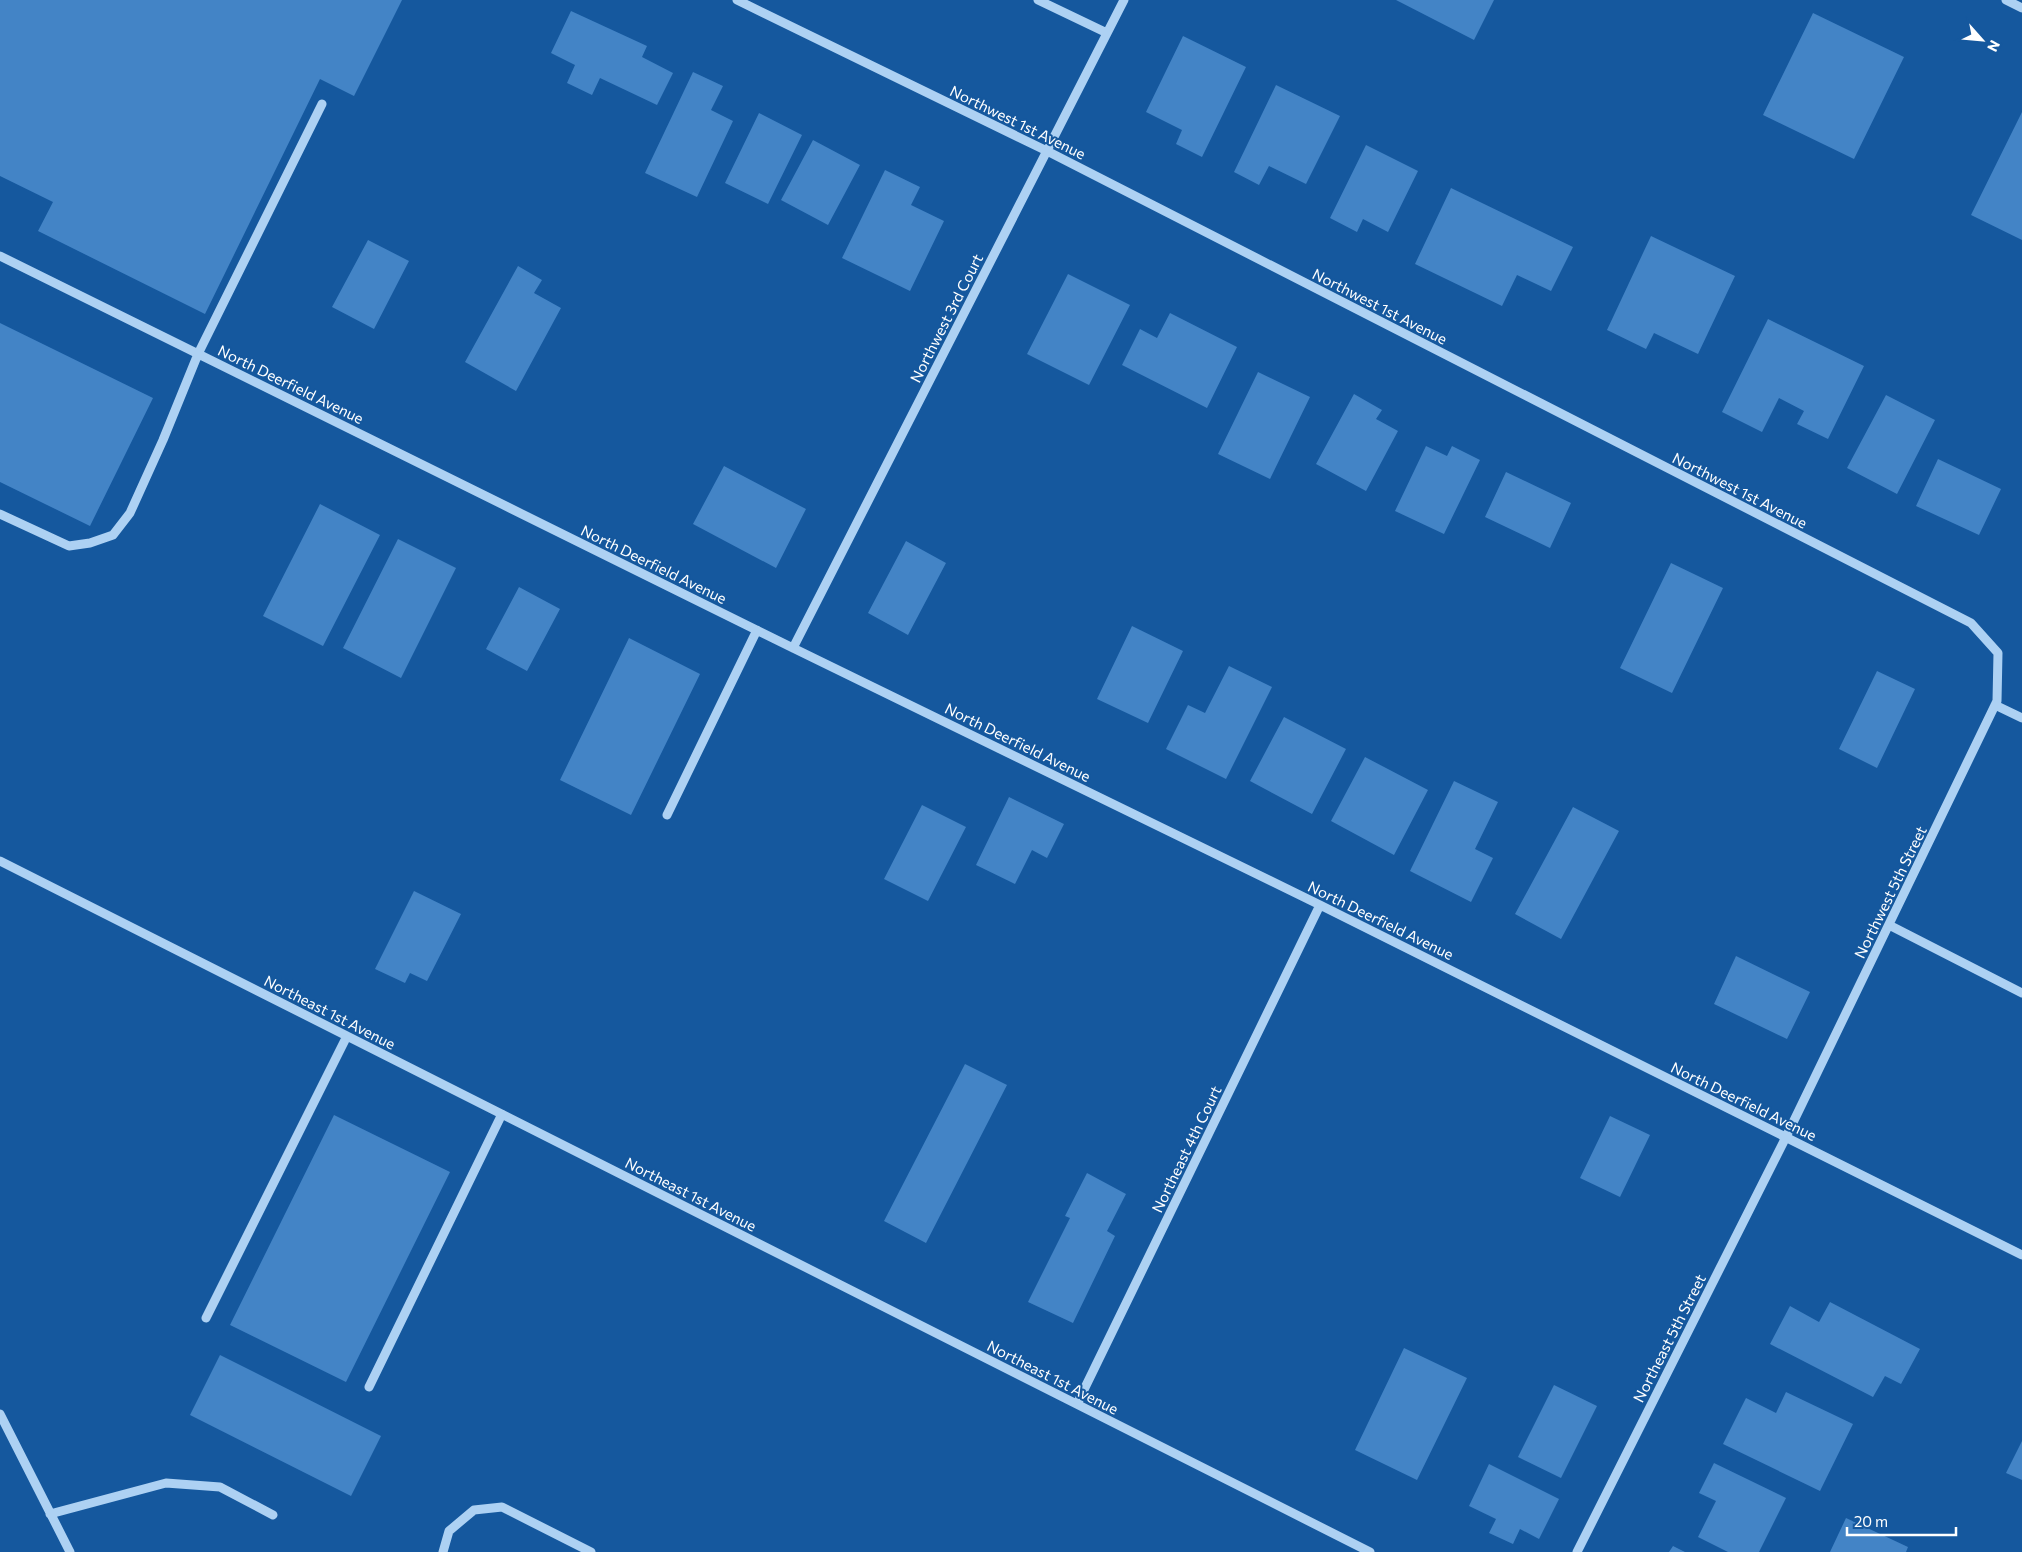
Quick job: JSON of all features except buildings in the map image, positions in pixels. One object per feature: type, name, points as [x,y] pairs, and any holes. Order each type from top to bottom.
[{"type":"street","name":"Northwest 1st Avenue","points":[[737,0],[1047,151],[1971,623],[1998,653]]},
{"type":"street","points":[[1038,0],[1107,33]]},
{"type":"street","name":"Northwest 3rd Court","points":[[793,648],[1124,0]]},
{"type":"street","points":[[2006,0],[2022,8]]},
{"type":"street","points":[[0,514],[69,546],[90,543],[113,535],[130,513],[163,440],[198,354],[322,104]]},
{"type":"street","name":"North Deerfield Avenue","points":[[0,256],[793,648],[1320,905],[2022,1255]]},
{"type":"street","points":[[667,815],[757,630]]},
{"type":"street","name":"Northwest 5th Street","points":[[1786,1137],[1997,701],[1998,653]]},
{"type":"street","points":[[1995,705],[2022,718]]},
{"type":"street","name":"Northeast 1st Avenue","points":[[0,861],[1370,1552]]},
{"type":"street","name":"Northeast 4th Court","points":[[1077,1404],[1320,905]]},
{"type":"street","points":[[1889,925],[2022,992]]},
{"type":"street","points":[[206,1318],[347,1036]]},
{"type":"street","points":[[369,1386],[502,1114]]},
{"type":"street","name":"Northeast 5th Street","points":[[1577,1552],[1786,1137]]},
{"type":"street","points":[[0,1414],[70,1552]]},
{"type":"street","points":[[50,1514],[166,1483],[220,1487],[273,1514]]},
{"type":"street","points":[[443,1552],[449,1531],[474,1510],[502,1507],[591,1552]]}]
